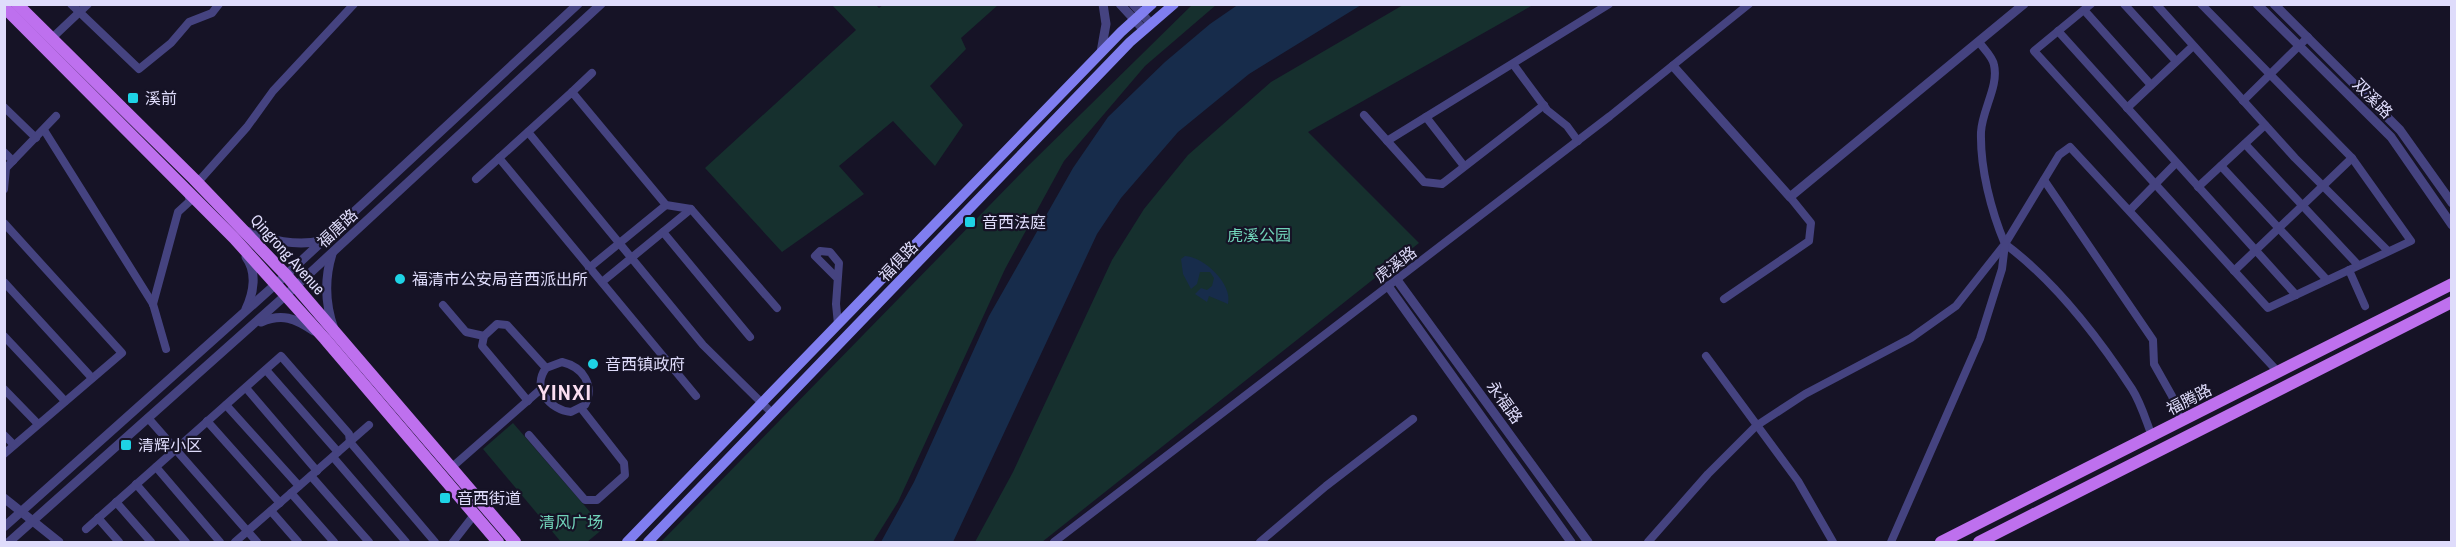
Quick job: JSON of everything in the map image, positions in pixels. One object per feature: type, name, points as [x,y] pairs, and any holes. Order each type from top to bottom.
[{"type":"main road","name":"Qingrong Avenue","points":[[17,4],[198,183],[296,286],[330,335],[498,543]]},
{"type":"main road","name":"福俱路","points":[[627,543],[1101,52],[1152,4]]},
{"type":"main road","name":"福俱路","points":[[648,543],[1148,27],[1174,4]]},
{"type":"main road","name":"Qingrong Avenue","points":[[4,7],[234,238],[285,296],[330,335],[451,468],[515,543]]},
{"type":"main road","name":"福腾路","points":[[1941,543],[2451,284]]},
{"type":"main road","name":"福腾路","points":[[1979,543],[2451,302]]},
{"type":"street","points":[[71,4],[139,69],[171,43],[189,22],[212,12],[219,4]]},
{"type":"street","points":[[51,39],[88,4]]},
{"type":"street","points":[[198,183],[248,127],[273,91],[354,4]]},
{"type":"street","name":"福唐路","points":[[4,527],[244,314],[578,4]]},
{"type":"street","name":"福唐路","points":[[9,543],[285,296],[602,4]]},
{"type":"street","points":[[1101,52],[1106,24],[1104,4]]},
{"type":"street","points":[[1120,4],[1148,27]]},
{"type":"street","points":[[1133,4],[1138,17]]},
{"type":"street","points":[[1387,141],[1609,4]]},
{"type":"street","points":[[1790,197],[2024,4]]},
{"type":"street","points":[[2124,4],[2176,61]]},
{"type":"street","points":[[2156,4],[2265,125],[2388,251]]},
{"type":"street","points":[[2151,85],[2087,7],[2034,51],[2268,309],[2411,241],[2352,158],[2201,4]]},
{"type":"street","name":"双溪路","points":[[2257,4],[2391,137],[2451,225]]},
{"type":"street","name":"双溪路","points":[[2274,4],[2400,130],[2451,203]]},
{"type":"street","name":"虎溪路","points":[[1054,543],[1064,540],[1388,286],[1578,141],[1745,6]]},
{"type":"street","points":[[2058,31],[2296,295]]},
{"type":"street","points":[[2243,101],[2308,37]]},
{"type":"street","points":[[1979,42],[1994,64],[1994,82],[1981,133],[1995,220],[2005,244],[2048,281],[2087,329],[2134,391],[2152,436]]},
{"type":"street","points":[[2127,108],[2193,46]]},
{"type":"street","points":[[1514,64],[1544,105],[1567,126],[1578,141]]},
{"type":"street","points":[[1673,66],[1811,223],[1809,241],[1724,299]]},
{"type":"street","points":[[476,178],[592,73]]},
{"type":"street","points":[[572,92],[666,204],[691,209],[777,308]]},
{"type":"street","points":[[1364,115],[1424,182],[1442,184],[1544,105]]},
{"type":"street","points":[[4,107],[36,138]]},
{"type":"street","points":[[4,189],[6,168],[56,116]]},
{"type":"street","points":[[1426,117],[1464,166]]},
{"type":"street","points":[[2198,188],[2265,125]]},
{"type":"street","points":[[44,130],[153,304],[166,349]]},
{"type":"street","points":[[528,132],[703,345],[772,413]]},
{"type":"street","points":[[2245,144],[2358,266]]},
{"type":"street","points":[[1648,543],[1708,474],[1756,426],[1805,394],[1911,338],[1956,306],[2005,244],[2058,155],[2070,147],[2278,373]]},
{"type":"street","points":[[4,152],[13,161]]},
{"type":"street","points":[[499,158],[696,396]]},
{"type":"street","points":[[2234,271],[2352,158]]},
{"type":"street","points":[[2130,210],[2176,163]]},
{"type":"street","points":[[2221,166],[2327,280]]},
{"type":"street","points":[[2044,180],[2153,340],[2154,364],[2172,396],[2181,422]]},
{"type":"street","points":[[153,304],[178,212],[190,201],[188,192]]},
{"type":"street","points":[[590,267],[666,204]]},
{"type":"street","points":[[602,282],[691,209]]},
{"type":"street","points":[[4,223],[122,353],[4,454]]},
{"type":"street","points":[[243,229],[269,238],[298,244],[323,240]]},
{"type":"street","points":[[663,232],[750,337]]},
{"type":"street","points":[[234,238],[251,265],[253,276],[252,298],[244,314]]},
{"type":"street","points":[[1891,543],[1980,339],[2002,269],[2005,244]]},
{"type":"street","points":[[330,335],[326,292],[333,252]]},
{"type":"street","points":[[2349,270],[2365,306]]},
{"type":"street","points":[[837,278],[838,324]]},
{"type":"street","name":"永福路","points":[[1397,280],[1588,543]]},
{"type":"street","points":[[4,282],[92,378]]},
{"type":"street","name":"永福路","points":[[1388,286],[1571,543]]},
{"type":"street","points":[[443,305],[466,332],[484,336]]},
{"type":"street","points":[[253,325],[274,316],[287,316],[330,335]]},
{"type":"street","points":[[528,401],[482,346],[484,336],[497,324],[507,325],[546,368]]},
{"type":"street","points":[[4,336],[65,401]]},
{"type":"street","points":[[86,529],[281,356],[349,434],[350,442],[435,543]]},
{"type":"street","points":[[1706,356],[1798,481],[1833,543]]},
{"type":"street","points":[[562,362],[574,366],[584,376],[590,390],[581,408],[571,412],[553,407],[541,389],[541,379],[546,368],[562,362]]},
{"type":"street","points":[[266,370],[406,543]]},
{"type":"street","points":[[246,388],[369,543]]},
{"type":"street","points":[[4,389],[38,424]]},
{"type":"street","points":[[451,468],[541,389]]},
{"type":"street","points":[[226,405],[299,486]]},
{"type":"street","points":[[529,435],[585,500],[597,500],[625,475],[624,463],[581,408]]},
{"type":"street","points":[[148,418],[257,543]]},
{"type":"street","points":[[1260,543],[1326,486],[1413,419]]},
{"type":"street","points":[[207,421],[280,503]]},
{"type":"street","points":[[235,543],[369,425]]},
{"type":"street","points":[[4,435],[14,445]]},
{"type":"street","points":[[156,467],[220,543]]},
{"type":"street","points":[[136,484],[186,543]]},
{"type":"street","points":[[291,493],[334,543]]},
{"type":"street","points":[[4,498],[55,541]]},
{"type":"street","points":[[116,502],[151,543]]},
{"type":"street","points":[[271,511],[298,543]]},
{"type":"street","points":[[453,543],[474,515]]},
{"type":"street","points":[[98,518],[119,543]]},
{"type":"green space","points":[[884,4],[998,5],[961,38],[966,49],[930,86],[963,125],[935,166],[893,121],[839,166],[864,194],[782,252],[705,168],[856,30],[832,5],[876,5],[879,8]]},
{"type":"green space","points":[[1193,4],[1216,5],[1145,66],[1064,161],[1005,269],[898,502],[873,542],[661,542],[1028,166]]},
{"type":"green space","name":"虎溪公园","points":[[1403,5],[1533,5],[1308,132],[1419,243],[1042,542],[975,542],[1013,472],[1112,260],[1144,209],[1188,155],[1271,82]]},
{"type":"green space","name":"清风广场","points":[[513,423],[604,528],[587,542],[561,542],[483,449]]},
{"type":"water","points":[[1239,4],[1361,5],[1249,74],[1178,132],[1121,198],[1097,234],[953,542],[881,542],[914,482],[989,316],[1073,168],[1108,117],[1165,62],[1210,24]]},
{"type":"water","points":[[1185,256],[1200,261],[1216,273],[1226,288],[1228,304],[1209,296],[1207,302],[1195,294],[1201,288],[1207,290],[1212,286],[1214,278],[1210,272],[1200,272],[1197,284],[1191,289],[1183,274],[1181,259]]},
{"type":"place","name":"溪前","points":[[133,98]]},
{"type":"place","name":"音西法庭","points":[[970,222]]},
{"type":"place","name":"福清市公安局音西派出所","points":[[400,279]]},
{"type":"place","name":"音西镇政府","points":[[593,364]]},
{"type":"place","name":"清辉小区","points":[[126,445]]},
{"type":"place","name":"音西街道","points":[[445,498]]},
{"type":"district","name":"YINXI","points":[[565,392]]}]
